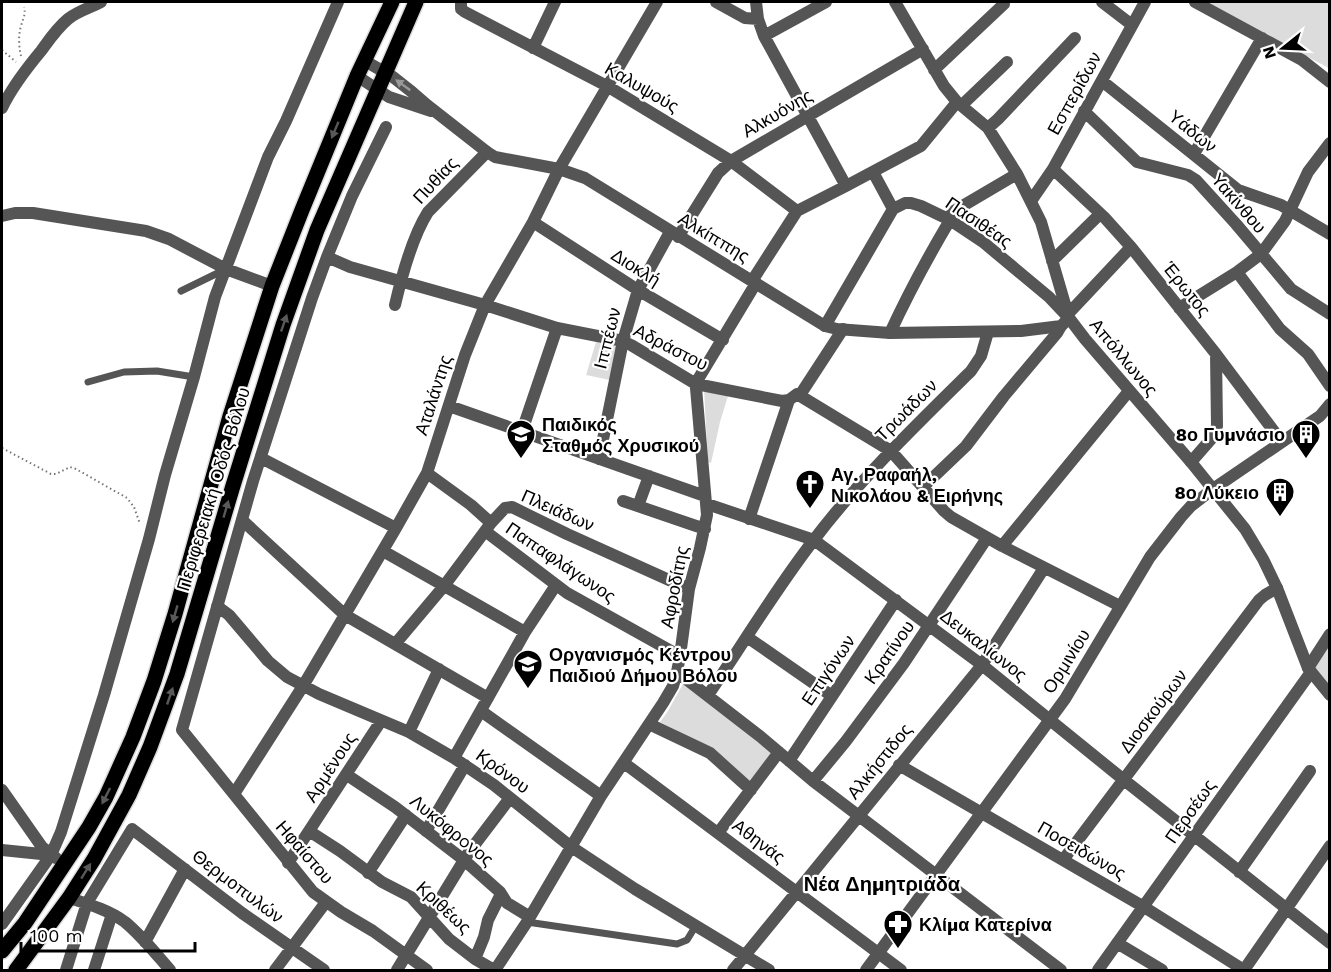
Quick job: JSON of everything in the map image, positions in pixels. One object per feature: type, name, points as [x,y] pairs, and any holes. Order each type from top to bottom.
[{"type":"main road","name":"Περιφερειακή Οδός Βόλου","points":[[2,951],[25,923],[89,826],[106,797],[126,754],[149,696],[175,614],[230,416],[272,286],[357,76],[392,2]]},
{"type":"main road","name":"Περιφερειακή Οδός Βόλου","points":[[16,970],[69,898],[94,859],[136,780],[160,725],[283,325],[317,230],[416,2]]},
{"type":"street","points":[[2,108],[10,91],[53,34],[77,13],[100,2]]},
{"type":"street","points":[[2,924],[51,855],[65,822],[149,539],[214,297],[268,157],[338,2]]},
{"type":"street","points":[[533,48],[555,2]]},
{"type":"street","name":"Αταλάντης","points":[[234,794],[303,686],[427,473],[465,355],[484,305],[532,222],[559,169],[657,2]]},
{"type":"street","points":[[716,2],[745,18],[758,19]]},
{"type":"street","points":[[756,2],[758,19],[764,36],[846,186]]},
{"type":"street","points":[[764,36],[826,2]]},
{"type":"street","points":[[1102,2],[1132,25]]},
{"type":"street","name":"Εσπερίδων","points":[[1031,201],[1053,169],[1145,2]]},
{"type":"street","points":[[1195,2],[1302,60],[1329,82]]},
{"type":"street","name":"Απόλλωνος","points":[[899,3],[948,93],[988,128],[1017,174],[1041,222],[1066,319],[1237,518],[1254,543],[1277,588],[1310,670],[1329,695]]},
{"type":"street","points":[[934,70],[1004,4]]},
{"type":"street","name":"Καλυψούς","points":[[461,5],[533,48],[607,86],[730,161],[796,211]]},
{"type":"street","points":[[988,128],[1075,38]]},
{"type":"street","points":[[1194,154],[1262,38]]},
{"type":"street","name":"Αλκυόνης","points":[[674,234],[718,173],[730,161],[923,50]]},
{"type":"street","name":"Αλκίππης","points":[[365,61],[412,92],[495,157],[559,169],[585,178],[825,326],[843,330],[890,333],[987,332]]},
{"type":"street","points":[[696,384],[796,211],[921,146],[959,104],[1007,62]]},
{"type":"street","points":[[357,76],[389,97],[438,114]]},
{"type":"street","name":"Υάδων","points":[[1102,81],[1238,190],[1281,205],[1329,234]]},
{"type":"street","name":"Υακίνθου","points":[[1084,111],[1137,162],[1188,175],[1196,180],[1291,289],[1329,314]]},
{"type":"street","points":[[218,606],[272,419],[312,298],[352,196],[386,128]]},
{"type":"street","points":[[1179,308],[1261,255],[1285,221],[1308,172],[1329,143]]},
{"type":"street","name":"Πυθίας","points":[[395,305],[421,222],[487,152]]},
{"type":"street","name":"Έρωτος","points":[[1053,169],[1131,247],[1282,442]]},
{"type":"street","points":[[825,326],[893,209],[873,172]]},
{"type":"street","points":[[890,333],[927,258],[954,211],[1017,174]]},
{"type":"street","name":"Πασιθέας","points":[[893,209],[905,203],[911,203],[949,220],[983,242],[1049,297],[1066,319]]},
{"type":"street","points":[[2,216],[15,213],[43,214],[146,231],[169,239],[226,269],[272,286]]},
{"type":"street","points":[[1052,261],[1100,214]]},
{"type":"street","name":"Διοκλή","points":[[532,222],[638,290],[723,340]]},
{"type":"street","name":"Ιππέων","points":[[599,459],[623,341],[638,290],[674,234]]},
{"type":"street","points":[[923,487],[966,446],[1016,381],[1051,342],[1066,319],[1131,247]]},
{"type":"street","name":"Αδράστου","points":[[327,257],[351,267],[557,328],[623,341],[696,384],[782,401],[795,398],[891,451],[951,517],[1002,546],[1120,606]]},
{"type":"street","points":[[1237,272],[1280,329],[1308,354],[1329,386]]},
{"type":"street","points":[[987,332],[1029,330],[1066,319]]},
{"type":"street","points":[[522,432],[557,328]]},
{"type":"street","points":[[749,519],[795,398],[843,330]]},
{"type":"street","name":"Τρωάδων","points":[[708,695],[772,598],[814,540],[891,451],[971,370],[981,356],[987,332]]},
{"type":"street","points":[[1191,462],[1212,438],[1217,426],[1216,354]]},
{"type":"street","name":"Αφροδίτης","points":[[494,970],[528,919],[601,796],[668,695],[678,672],[689,589],[705,529],[706,500],[696,384]]},
{"type":"street","points":[[1002,546],[1129,391]]},
{"type":"street","name":"Δευκαλίωνος","points":[[449,406],[649,476],[749,519],[814,540],[982,665],[1286,910],[1328,938]]},
{"type":"street","name":"Ορμινίου","points":[[866,970],[1050,720],[1150,557],[1172,528],[1191,507],[1213,489],[1320,416],[1328,408]]},
{"type":"street","points":[[261,458],[396,528]]},
{"type":"street","name":"Παπαφλάγωνος","points":[[427,473],[471,505],[488,527],[556,585],[680,656]]},
{"type":"street","points":[[638,506],[649,476]]},
{"type":"street","points":[[623,501],[705,529]]},
{"type":"street","name":"Πλειάδων","points":[[396,643],[505,508],[512,507],[689,589]]},
{"type":"street","points":[[242,520],[345,615],[489,698]]},
{"type":"street","name":"Κρατίνου","points":[[813,781],[877,700],[987,538]]},
{"type":"street","points":[[383,551],[525,632]]},
{"type":"street","name":"Αλκήστιδος","points":[[733,970],[982,665],[1044,568]]},
{"type":"street","points":[[426,831],[481,711],[525,632],[556,585]]},
{"type":"street","name":"Διοσκούρων","points":[[1063,860],[1259,600],[1277,588]]},
{"type":"street","name":"Επιγόνων","points":[[789,761],[896,600]]},
{"type":"street","name":"Κρόνου","points":[[218,606],[287,677],[410,732],[459,761],[570,846],[634,889],[769,970]]},
{"type":"street","name":"Ηφαίστου","points":[[218,606],[182,730],[313,892],[427,970]]},
{"type":"street","name":"Περσέως","points":[[1098,970],[1310,670],[1329,634]]},
{"type":"street","points":[[747,636],[832,696]]},
{"type":"street","points":[[410,732],[439,669]]},
{"type":"street","points":[[678,672],[813,781],[1061,970]]},
{"type":"street","points":[[481,711],[601,796]]},
{"type":"street","name":"Αρμένους","points":[[288,863],[381,721]]},
{"type":"street","points":[[649,724],[710,753],[751,790]]},
{"type":"street","points":[[718,833],[779,752]]},
{"type":"street","name":"Αθηνάς","points":[[624,763],[901,970]]},
{"type":"street","name":"Ποσειδώνος","points":[[899,765],[1144,907],[1244,970]]},
{"type":"street","points":[[1239,872],[1310,771]]},
{"type":"street","name":"Λυκόφρoνος","points":[[347,775],[396,807],[464,860],[501,894],[507,903],[528,919]]},
{"type":"street","points":[[2,790],[42,848],[65,864]]},
{"type":"street","points":[[397,970],[464,860],[510,798]]},
{"type":"street","points":[[368,873],[406,815]]},
{"type":"street","name":"Θερμοπυλών","points":[[87,903],[132,828],[242,913],[324,970]]},
{"type":"street","name":"Κριθέως","points":[[309,831],[386,885],[411,897],[449,939],[494,970]]},
{"type":"street","points":[[1244,970],[1329,846]]},
{"type":"street","points":[[2,850],[51,855]]},
{"type":"street","points":[[145,942],[185,869]]},
{"type":"street","points":[[475,958],[488,920],[501,894]]},
{"type":"street","points":[[69,898],[87,903],[126,923],[170,970]]},
{"type":"street","points":[[275,970],[326,902]]},
{"type":"street","points":[[66,970],[87,903]]},
{"type":"street","points":[[94,970],[112,914]]},
{"type":"street","points":[[1118,943],[1162,970]]},
{"type":"lane","points":[[181,291],[226,269]]},
{"type":"lane","points":[[88,382],[124,372],[157,371],[194,377]]},
{"type":"lane","name":"Λυκόφρoνος","points":[[528,919],[677,944],[687,940],[695,927]]},
{"type":"path","points":[[24,7],[26,14],[20,27],[19,38],[20,55],[26,69]]},
{"type":"path","points":[[2,50],[26,69]]},
{"type":"path","points":[[2,448],[51,474],[70,467],[76,469],[120,494],[131,502],[143,533],[149,539]]},
{"type":"shaded area","points":[[1202,2],[1329,2],[1329,70],[1327,67]]},
{"type":"shaded area","points":[[596,342],[618,347],[610,380],[586,375]]},
{"type":"shaded area","points":[[704,389],[728,396],[711,463],[708,462]]},
{"type":"shaded area","points":[[1329,640],[1329,686],[1313,667]]},
{"type":"shaded area","points":[[684,682],[772,752],[750,781],[708,747],[660,722]]},
{"type":"place","name":"Παιδικός Σταθμός Χρυσικού","points":[[521,460]]},
{"type":"place","name":"8ο Γυμνάσιο","points":[[1306,460]]},
{"type":"place","name":"Αγ. Ραφαήλ, Νικολάου & Ειρήνης","points":[[810,510]]},
{"type":"place","name":"8ο Λύκειο","points":[[1280,518]]},
{"type":"place","name":"Οργανισμός Κέντρου Παιδιού Δήμου Βόλου","points":[[528,690]]},
{"type":"place","name":"Κλίμα Κατερίνα","points":[[898,950]]},
{"type":"district","name":"Νέα Δημητριάδα","points":[[882,884]]}]
